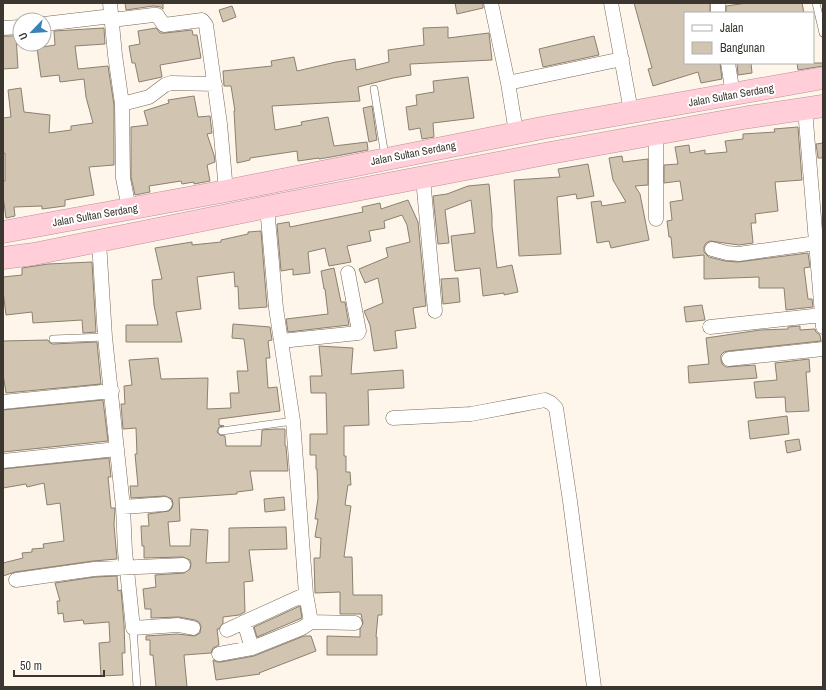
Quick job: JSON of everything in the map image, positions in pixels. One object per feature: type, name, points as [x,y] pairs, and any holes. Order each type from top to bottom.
[{"type":"highway","name":"Jalan Sultan Serdang","points":[[3,232],[226,191],[516,132],[823,78]]},
{"type":"highway","points":[[3,258],[99,242],[267,207],[550,153],[749,117],[814,108]]},
{"type":"highway","points":[[547,127],[550,153]]},
{"type":"street","points":[[491,3],[508,84],[516,132]]},
{"type":"street","points":[[610,3],[631,112]]},
{"type":"street","points":[[111,13],[122,104],[123,178],[129,209]]},
{"type":"street","points":[[52,23],[111,13],[153,15],[157,16],[164,25],[202,20],[206,25],[215,84],[226,191]]},
{"type":"street","points":[[508,84],[622,59]]},
{"type":"street","points":[[728,64],[733,95]]},
{"type":"street","points":[[122,104],[149,97],[165,85],[171,83],[215,84]]},
{"type":"street","points":[[710,327],[822,321],[816,243],[814,108]]},
{"type":"street","points":[[656,135],[656,219]]},
{"type":"street","points":[[422,178],[435,311]]},
{"type":"street","points":[[267,207],[276,308],[293,421],[306,594],[311,622]]},
{"type":"street","points":[[99,242],[105,338],[112,391],[133,628],[178,625],[193,628]]},
{"type":"street","points":[[712,249],[727,253],[739,254],[816,243]]},
{"type":"street","points":[[281,341],[358,333],[359,331],[348,273]]},
{"type":"street","points":[[729,359],[823,349]]},
{"type":"street","points":[[3,402],[112,391]]},
{"type":"street","points":[[393,418],[472,414],[545,400],[556,408],[570,501],[594,687]]},
{"type":"street","points":[[3,461],[117,449]]},
{"type":"street","points":[[123,507],[165,504]]},
{"type":"street","points":[[16,580],[94,569],[183,565]]},
{"type":"street","points":[[227,630],[306,594]]},
{"type":"street","points":[[244,622],[252,648]]},
{"type":"street","points":[[219,654],[252,648],[302,628],[311,622],[355,623]]},
{"type":"lane","points":[[816,3],[823,33]]},
{"type":"lane","points":[[374,89],[386,159]]},
{"type":"lane","points":[[53,339],[105,338]]},
{"type":"lane","points":[[222,431],[293,421]]},
{"type":"lane","points":[[133,628],[137,687]]},
{"type":"building","points":[[125,3],[163,3],[163,9],[161,7],[153,6],[126,10]]},
{"type":"building","points":[[455,3],[483,3],[483,8],[457,14]]},
{"type":"building","points":[[634,3],[710,3],[710,12],[684,12],[684,64],[720,64],[722,79],[701,83],[698,72],[653,86],[648,69],[652,68]]},
{"type":"building","points":[[747,3],[802,3],[804,12],[726,12],[726,6]]},
{"type":"building","points":[[232,6],[236,17],[223,22],[219,10]]},
{"type":"building","points":[[448,27],[448,38],[489,33],[492,60],[410,64],[411,75],[358,87],[360,101],[272,106],[275,130],[302,125],[301,122],[328,117],[334,146],[367,142],[368,150],[319,159],[298,161],[297,151],[250,158],[250,160],[237,163],[235,111],[231,86],[224,86],[223,71],[272,66],[271,61],[294,57],[297,71],[355,59],[356,70],[389,62],[388,50],[424,45],[423,28]]},
{"type":"building","points":[[104,28],[105,44],[75,46],[78,69],[108,66],[114,105],[114,165],[89,167],[94,195],[65,200],[65,206],[42,209],[42,206],[14,207],[15,216],[6,218],[3,196],[3,181],[5,181],[5,153],[3,154],[3,118],[11,117],[8,90],[21,88],[24,112],[50,115],[49,133],[71,130],[71,126],[93,123],[86,97],[84,79],[60,82],[59,75],[41,77],[38,52],[52,52],[52,46],[55,45],[54,31]]},
{"type":"building","points":[[156,28],[160,33],[192,30],[193,35],[197,35],[201,58],[160,65],[162,77],[139,82],[135,63],[132,63],[129,46],[140,44],[138,31]]},
{"type":"building","points":[[3,36],[12,36],[12,52],[17,52],[18,68],[3,69]]},
{"type":"building","points":[[594,36],[599,55],[543,67],[539,49]]},
{"type":"building","points":[[823,63],[823,66],[798,70],[797,64]]},
{"type":"building","points":[[737,64],[751,64],[752,73],[738,75]]},
{"type":"building","points":[[468,77],[474,118],[433,123],[434,137],[422,139],[420,128],[409,130],[406,107],[417,105],[416,95],[434,92],[433,81]]},
{"type":"building","points":[[194,96],[198,117],[210,116],[212,133],[207,134],[215,162],[207,165],[210,181],[194,184],[194,182],[182,184],[181,181],[149,186],[150,192],[135,195],[131,177],[131,127],[148,125],[144,111],[169,103],[168,100]]},
{"type":"building","points":[[372,106],[377,140],[369,142],[363,108]]},
{"type":"building","points":[[798,127],[802,180],[775,182],[778,211],[755,214],[756,223],[751,223],[753,243],[739,245],[710,241],[706,243],[704,247],[704,252],[709,257],[725,261],[738,262],[808,253],[810,267],[804,268],[808,299],[812,299],[813,307],[786,310],[784,288],[759,288],[759,277],[704,279],[704,255],[673,258],[671,237],[669,237],[667,221],[672,220],[670,202],[683,200],[680,181],[664,183],[664,165],[678,164],[675,147],[689,145],[690,153],[705,150],[705,154],[727,152],[725,141],[743,139],[743,134],[775,132],[774,129]]},
{"type":"building","points":[[823,143],[823,158],[818,158],[816,144]]},
{"type":"building","points":[[622,156],[623,162],[648,159],[648,185],[635,186],[640,194],[649,240],[611,248],[609,241],[597,243],[591,202],[601,201],[602,206],[626,202],[613,180],[609,158]]},
{"type":"building","points":[[588,164],[594,196],[577,199],[576,194],[557,197],[561,254],[519,256],[514,180],[560,177],[558,169]]},
{"type":"building","points":[[489,184],[497,268],[512,265],[518,292],[504,295],[504,293],[483,296],[480,268],[455,271],[451,236],[475,233],[471,200],[445,210],[449,243],[438,244],[433,196],[447,194],[468,186]]},
{"type":"building","points":[[408,200],[418,222],[426,306],[413,308],[416,328],[395,331],[397,348],[374,351],[370,325],[364,311],[383,303],[378,278],[365,283],[359,269],[388,257],[386,248],[410,242],[407,225],[402,215],[384,221],[385,228],[369,231],[371,241],[347,246],[351,262],[329,266],[325,248],[308,252],[310,273],[293,275],[293,269],[281,271],[277,224],[289,222],[290,227],[363,212],[362,207],[380,203],[381,209]]},
{"type":"building","points":[[261,231],[267,307],[239,309],[238,286],[235,287],[234,272],[197,277],[201,309],[176,312],[182,342],[126,342],[126,325],[158,325],[154,305],[152,280],[162,279],[155,248],[192,242],[192,245],[221,242],[221,240],[248,234],[248,232]]},
{"type":"building","points":[[92,262],[96,332],[83,333],[82,320],[33,323],[32,312],[6,315],[3,277],[22,275],[22,268],[48,264]]},
{"type":"building","points":[[334,268],[341,302],[345,302],[349,325],[288,332],[286,319],[328,314],[321,271]]},
{"type":"building","points":[[458,278],[460,302],[443,304],[441,279]]},
{"type":"building","points":[[702,305],[705,320],[686,322],[684,307]]},
{"type":"building","points":[[233,324],[270,327],[272,340],[268,341],[270,358],[266,358],[268,388],[277,387],[280,411],[219,419],[219,425],[224,426],[219,427],[217,432],[220,435],[225,436],[226,446],[261,446],[262,430],[285,429],[285,446],[288,471],[250,471],[253,490],[237,492],[237,494],[179,498],[180,521],[168,522],[170,546],[190,546],[191,529],[208,530],[206,563],[229,562],[229,528],[286,527],[287,549],[249,550],[253,581],[244,582],[245,612],[239,615],[223,617],[223,623],[219,629],[217,629],[219,645],[213,648],[211,653],[184,655],[187,687],[156,687],[153,655],[150,655],[150,640],[146,640],[146,636],[177,634],[195,636],[200,633],[201,626],[199,622],[195,620],[179,617],[151,618],[151,609],[145,609],[143,589],[156,587],[155,575],[184,573],[190,569],[191,564],[190,560],[183,557],[144,558],[141,526],[149,526],[148,514],[169,511],[173,504],[172,499],[165,496],[131,498],[130,486],[138,486],[135,454],[137,454],[136,428],[123,429],[121,404],[125,404],[124,386],[132,385],[129,360],[158,358],[161,379],[208,378],[207,409],[231,408],[230,393],[239,393],[237,371],[248,371],[244,339],[232,338]]},
{"type":"building","points":[[800,326],[800,330],[815,329],[820,335],[821,341],[728,351],[721,355],[722,364],[726,367],[755,365],[757,378],[689,383],[688,366],[709,364],[706,338],[760,330],[788,329],[788,327]]},
{"type":"building","points":[[48,340],[53,344],[97,342],[101,384],[6,393],[3,374],[3,341]]},
{"type":"building","points":[[319,346],[353,348],[351,374],[403,370],[404,388],[368,390],[369,425],[344,426],[344,456],[346,456],[346,472],[350,472],[351,485],[348,485],[345,505],[351,506],[344,557],[352,557],[353,595],[382,595],[382,615],[378,615],[376,637],[377,655],[327,655],[327,636],[360,637],[360,629],[363,623],[361,614],[340,614],[340,592],[315,593],[314,558],[320,558],[321,538],[315,537],[318,519],[315,519],[318,498],[317,469],[316,455],[310,455],[310,434],[327,434],[326,393],[311,393],[310,376],[322,376]]},
{"type":"building","points":[[809,359],[810,372],[806,372],[809,411],[786,412],[785,397],[756,398],[754,382],[777,380],[775,363]]},
{"type":"building","points":[[103,400],[108,441],[3,452],[3,410]]},
{"type":"building","points":[[787,416],[789,434],[750,439],[748,421]]},
{"type":"building","points":[[799,439],[801,450],[787,453],[785,441]]},
{"type":"building","points":[[109,458],[111,477],[108,477],[111,508],[115,508],[114,525],[117,559],[15,572],[3,576],[3,563],[23,558],[22,553],[32,552],[32,549],[44,548],[43,544],[64,541],[60,503],[47,505],[44,483],[27,487],[26,484],[3,488],[3,469]]},
{"type":"building","points":[[284,497],[285,510],[265,512],[264,499]]},
{"type":"building","points":[[117,576],[118,591],[121,590],[124,624],[125,653],[122,653],[123,675],[101,676],[99,643],[110,642],[109,622],[84,624],[83,620],[64,622],[63,613],[58,614],[57,601],[60,601],[55,583],[95,577]]},
{"type":"building","points":[[300,606],[302,618],[257,637],[254,627]]},
{"type":"building","points":[[304,636],[311,636],[316,651],[259,673],[260,674],[216,680],[213,660],[221,662],[254,656]]}]
